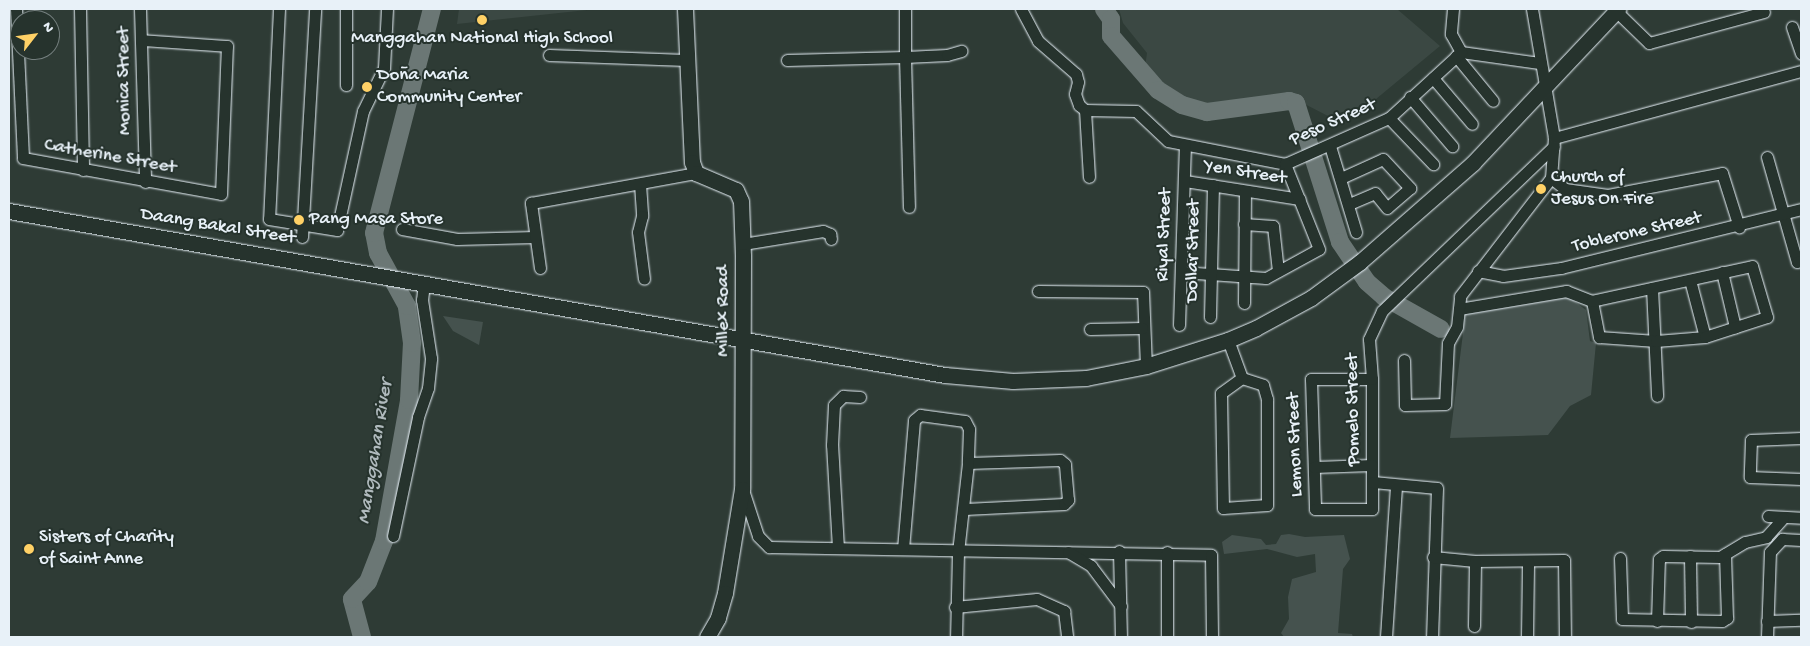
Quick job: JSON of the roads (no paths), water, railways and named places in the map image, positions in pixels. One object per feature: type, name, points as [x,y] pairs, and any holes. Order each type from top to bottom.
[{"type":"street","name":"Catherine Street","points":[[16,9],[22,155],[25,159],[145,182],[221,194],[227,46],[141,40]]},
{"type":"street","points":[[80,9],[83,170]]},
{"type":"street","name":"Monica Street","points":[[140,9],[145,182]]},
{"type":"street","points":[[279,9],[269,219],[305,223],[337,230],[363,111],[384,68],[387,9]]},
{"type":"street","points":[[302,236],[305,223],[312,30],[315,9]]},
{"type":"street","points":[[346,9],[346,85]]},
{"type":"street","points":[[540,268],[531,203],[696,173],[690,148],[685,9]]},
{"type":"street","points":[[905,9],[909,207]]},
{"type":"street","points":[[1020,9],[1038,40],[1076,74],[1078,82],[1075,94],[1079,105],[1085,110],[1136,111],[1168,141],[1184,146],[1285,164],[1319,249],[1266,278],[1244,278],[1182,272]]},
{"type":"street","points":[[1453,9],[1451,34],[1458,54],[1494,101]]},
{"type":"street","points":[[1404,360],[1405,405],[1445,404],[1448,343],[1457,327],[1460,296],[1551,178],[1554,142],[1545,85],[1539,63],[1532,9]]},
{"type":"street","points":[[1617,10],[1649,43],[1764,12]]},
{"type":"street","name":"Daang Bakal Street","points":[[9,212],[945,375],[1013,381],[1086,378],[1146,366],[1228,340],[1256,328],[1311,298],[1356,266],[1473,163],[1617,10]]},
{"type":"street","points":[[1792,27],[1801,53]]},
{"type":"street","points":[[787,60],[947,55],[961,51]]},
{"type":"street","points":[[1458,54],[1539,63]]},
{"type":"street","name":"Peso Street","points":[[1285,164],[1310,152],[1330,146],[1389,118],[1458,54]]},
{"type":"street","points":[[549,55],[686,60]]},
{"type":"street","points":[[1554,142],[1801,71]]},
{"type":"street","points":[[1433,78],[1472,124]]},
{"type":"street","points":[[1410,97],[1452,146]]},
{"type":"street","points":[[1085,110],[1089,177]]},
{"type":"street","points":[[1389,118],[1433,164]]},
{"type":"street","name":"Pomelo Street","points":[[1372,510],[1372,379],[1370,340],[1382,312],[1392,299],[1554,142]]},
{"type":"street","name":"Riyal Street","points":[[1179,325],[1185,181],[1184,146]]},
{"type":"street","points":[[1330,146],[1356,232]]},
{"type":"street","points":[[1767,157],[1797,262],[1801,261]]},
{"type":"street","points":[[1341,178],[1383,159],[1410,188],[1387,208],[1376,193],[1349,204]]},
{"type":"street","name":"Millex Road","points":[[696,173],[736,190],[741,200],[743,244],[745,341],[742,489],[725,593],[718,618],[707,637]]},
{"type":"street","points":[[1551,178],[1565,189],[1608,195],[1721,173],[1738,227]]},
{"type":"street","name":"Yen Street","points":[[1185,181],[1300,199]]},
{"type":"street","points":[[640,184],[642,216],[638,232],[644,279]]},
{"type":"street","name":"Dollar Street","points":[[1210,318],[1213,185]]},
{"type":"street","points":[[1244,303],[1245,191]]},
{"type":"street","name":"Toblerone Street","points":[[1478,271],[1503,276],[1561,268],[1738,227],[1801,210]]},
{"type":"street","points":[[1244,224],[1273,226],[1278,271]]},
{"type":"street","points":[[402,229],[457,239],[535,237]]},
{"type":"street","points":[[743,244],[823,231],[830,234],[831,239]]},
{"type":"street","points":[[1460,309],[1566,291],[1592,301],[1752,266],[1767,318],[1705,337],[1656,341],[1600,337],[1592,301]]},
{"type":"street","points":[[1722,272],[1735,328]]},
{"type":"street","points":[[1690,280],[1705,337]]},
{"type":"street","points":[[393,536],[418,417],[428,388],[431,358],[422,300],[422,284]]},
{"type":"street","points":[[1652,288],[1656,341],[1657,396]]},
{"type":"street","points":[[1038,291],[1143,292],[1142,328],[1146,366]]},
{"type":"street","points":[[1090,329],[1142,328]]},
{"type":"street","points":[[1228,340],[1242,378]]},
{"type":"street","points":[[1242,378],[1263,385],[1267,399],[1267,505],[1222,508],[1221,393],[1242,378]]},
{"type":"street","name":"Lemon Street","points":[[1372,379],[1311,379],[1315,509],[1372,510]]},
{"type":"street","points":[[838,548],[832,445],[834,405],[843,396],[860,397]]},
{"type":"street","points":[[903,549],[914,420],[920,416],[964,421],[970,430],[965,509],[958,552],[955,607],[956,637]]},
{"type":"street","points":[[1801,438],[1751,440],[1750,477],[1801,479]]},
{"type":"street","points":[[965,509],[1064,504],[1068,500],[1065,464],[1060,460],[968,463]]},
{"type":"street","points":[[1314,467],[1372,465]]},
{"type":"street","points":[[1373,482],[1396,486],[1437,488],[1433,557],[1432,637]]},
{"type":"street","points":[[1386,637],[1396,486]]},
{"type":"street","points":[[742,489],[758,536],[769,547],[903,549],[958,552],[1119,551],[1210,555],[1212,637]]},
{"type":"street","points":[[1768,516],[1801,518]]},
{"type":"street","points":[[1658,621],[1657,562],[1663,556],[1725,554],[1745,542],[1766,538],[1783,518]]},
{"type":"street","points":[[1767,637],[1770,552],[1782,539],[1801,540]]},
{"type":"street","points":[[1119,551],[1122,607],[1121,637]]},
{"type":"street","points":[[1068,552],[1091,566],[1122,607]]},
{"type":"street","points":[[1166,552],[1167,637]]},
{"type":"street","points":[[1620,558],[1622,619],[1722,622],[1728,618],[1725,554]]},
{"type":"street","points":[[1690,556],[1691,622]]},
{"type":"street","points":[[1433,557],[1475,561],[1564,560],[1565,637]]},
{"type":"street","points":[[1474,626],[1475,561]]},
{"type":"street","points":[[1526,637],[1528,561]]},
{"type":"street","points":[[955,607],[1037,599],[1064,611],[1067,637]]},
{"type":"street","points":[[1767,622],[1801,620]]},
{"type":"waterway","name":"Manggahan River","points":[[362,637],[352,599],[368,582],[384,541],[409,400],[412,343],[407,306],[378,253],[374,233],[432,9]]},
{"type":"waterway","points":[[1104,9],[1111,19],[1111,36],[1158,90],[1182,105],[1207,112],[1289,101],[1296,103],[1340,242],[1367,282],[1384,297],[1441,329]]},
{"type":"place","name":"Manggahan National High School","points":[[482,20]]},
{"type":"place","name":"Doña Maria Community Center","points":[[367,87]]},
{"type":"place","name":"Church of Jesus On Fire","points":[[1541,189]]},
{"type":"place","name":"Pang Masa Store","points":[[299,220]]},
{"type":"place","name":"Sisters of Charity of Saint Anne","points":[[29,549]]}]
